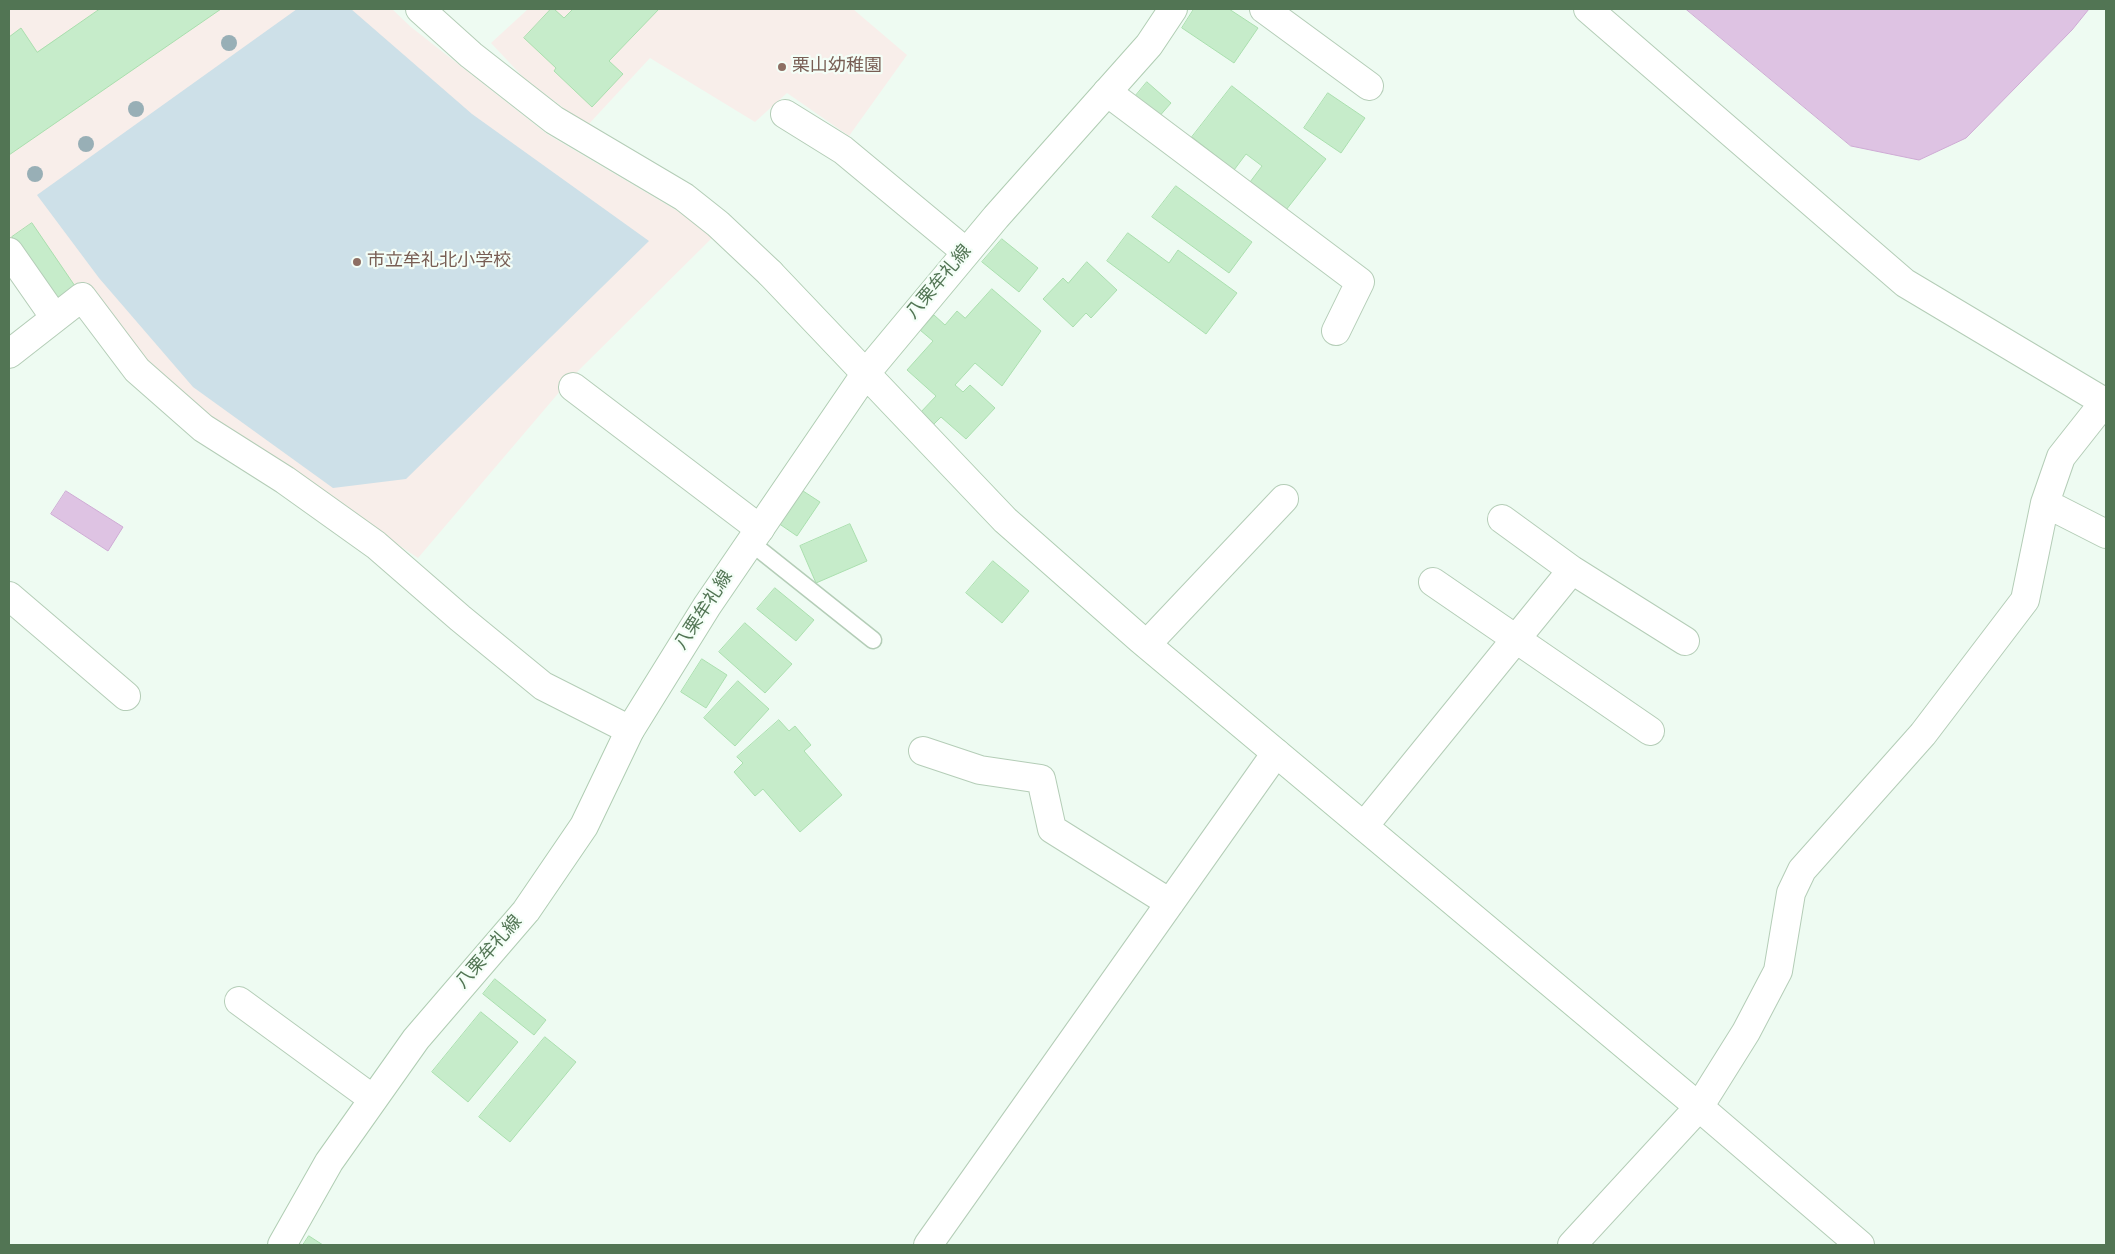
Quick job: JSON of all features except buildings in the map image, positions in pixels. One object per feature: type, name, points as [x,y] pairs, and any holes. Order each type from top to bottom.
[{"type":"street","name":"八栗牟礼線","points":[[282,1245],[329,1162],[416,1039],[526,911],[584,826],[630,730],[707,606],[866,373],[966,252],[1149,45],[1173,9]]},
{"type":"street","points":[[1264,9],[1369,86]]},
{"type":"street","points":[[1572,1245],[1699,1107],[1746,1032],[1778,971],[1791,893],[1802,870],[1923,734],[2025,600],[2045,503],[2061,457],[2106,402],[1905,283],[1588,9]]},
{"type":"street","points":[[426,11],[471,55],[554,120],[684,197],[718,224],[770,273],[1004,520],[1147,644],[1699,1107],[1860,1245]]},
{"type":"street","points":[[1108,92],[1360,282],[1336,332]]},
{"type":"street","points":[[785,114],[843,150],[966,252]]},
{"type":"street","points":[[9,252],[54,318]]},
{"type":"street","points":[[9,354],[82,297],[137,370],[202,428],[284,480],[376,544],[460,618],[542,686],[630,730]]},
{"type":"street","points":[[573,387],[755,535]]},
{"type":"street","points":[[1147,644],[1284,499]]},
{"type":"street","points":[[2045,503],[2106,534]]},
{"type":"street","points":[[1502,519],[1572,570],[1685,641]]},
{"type":"street","points":[[1364,826],[1572,570]]},
{"type":"street","points":[[1433,582],[1650,731]]},
{"type":"street","points":[[9,596],[126,696]]},
{"type":"street","points":[[922,751],[980,770],[1041,779],[1052,828],[1170,903]]},
{"type":"street","points":[[928,1245],[1276,753]]},
{"type":"street","points":[[239,1001],[373,1099]]},
{"type":"lane","points":[[755,535],[873,640]]},
{"type":"shaded area","name":"市立牟礼北小学校","points":[[9,9],[392,9],[411,27],[547,134],[681,213],[713,237],[573,376],[418,558],[177,397],[145,363],[87,287],[57,308],[9,238]]},
{"type":"shaded area","name":"市立牟礼北小学校","points":[[297,9],[351,9],[472,114],[649,241],[406,479],[333,488],[193,387],[99,278],[37,195]]},
{"type":"shaded area","name":"栗山幼稚園","points":[[528,9],[853,9],[907,55],[849,136],[787,93],[755,122],[650,58],[587,126],[523,77],[491,43]]},
{"type":"shaded area","points":[[1686,9],[2089,9],[2072,30],[1966,138],[1919,160],[1851,146]]},
{"type":"shaded area","points":[[66,491],[123,527],[108,551],[51,514]]},
{"type":"place","name":"栗山幼稚園","points":[[782,67]]},
{"type":"place","name":"市立牟礼北小学校","points":[[357,262]]}]
